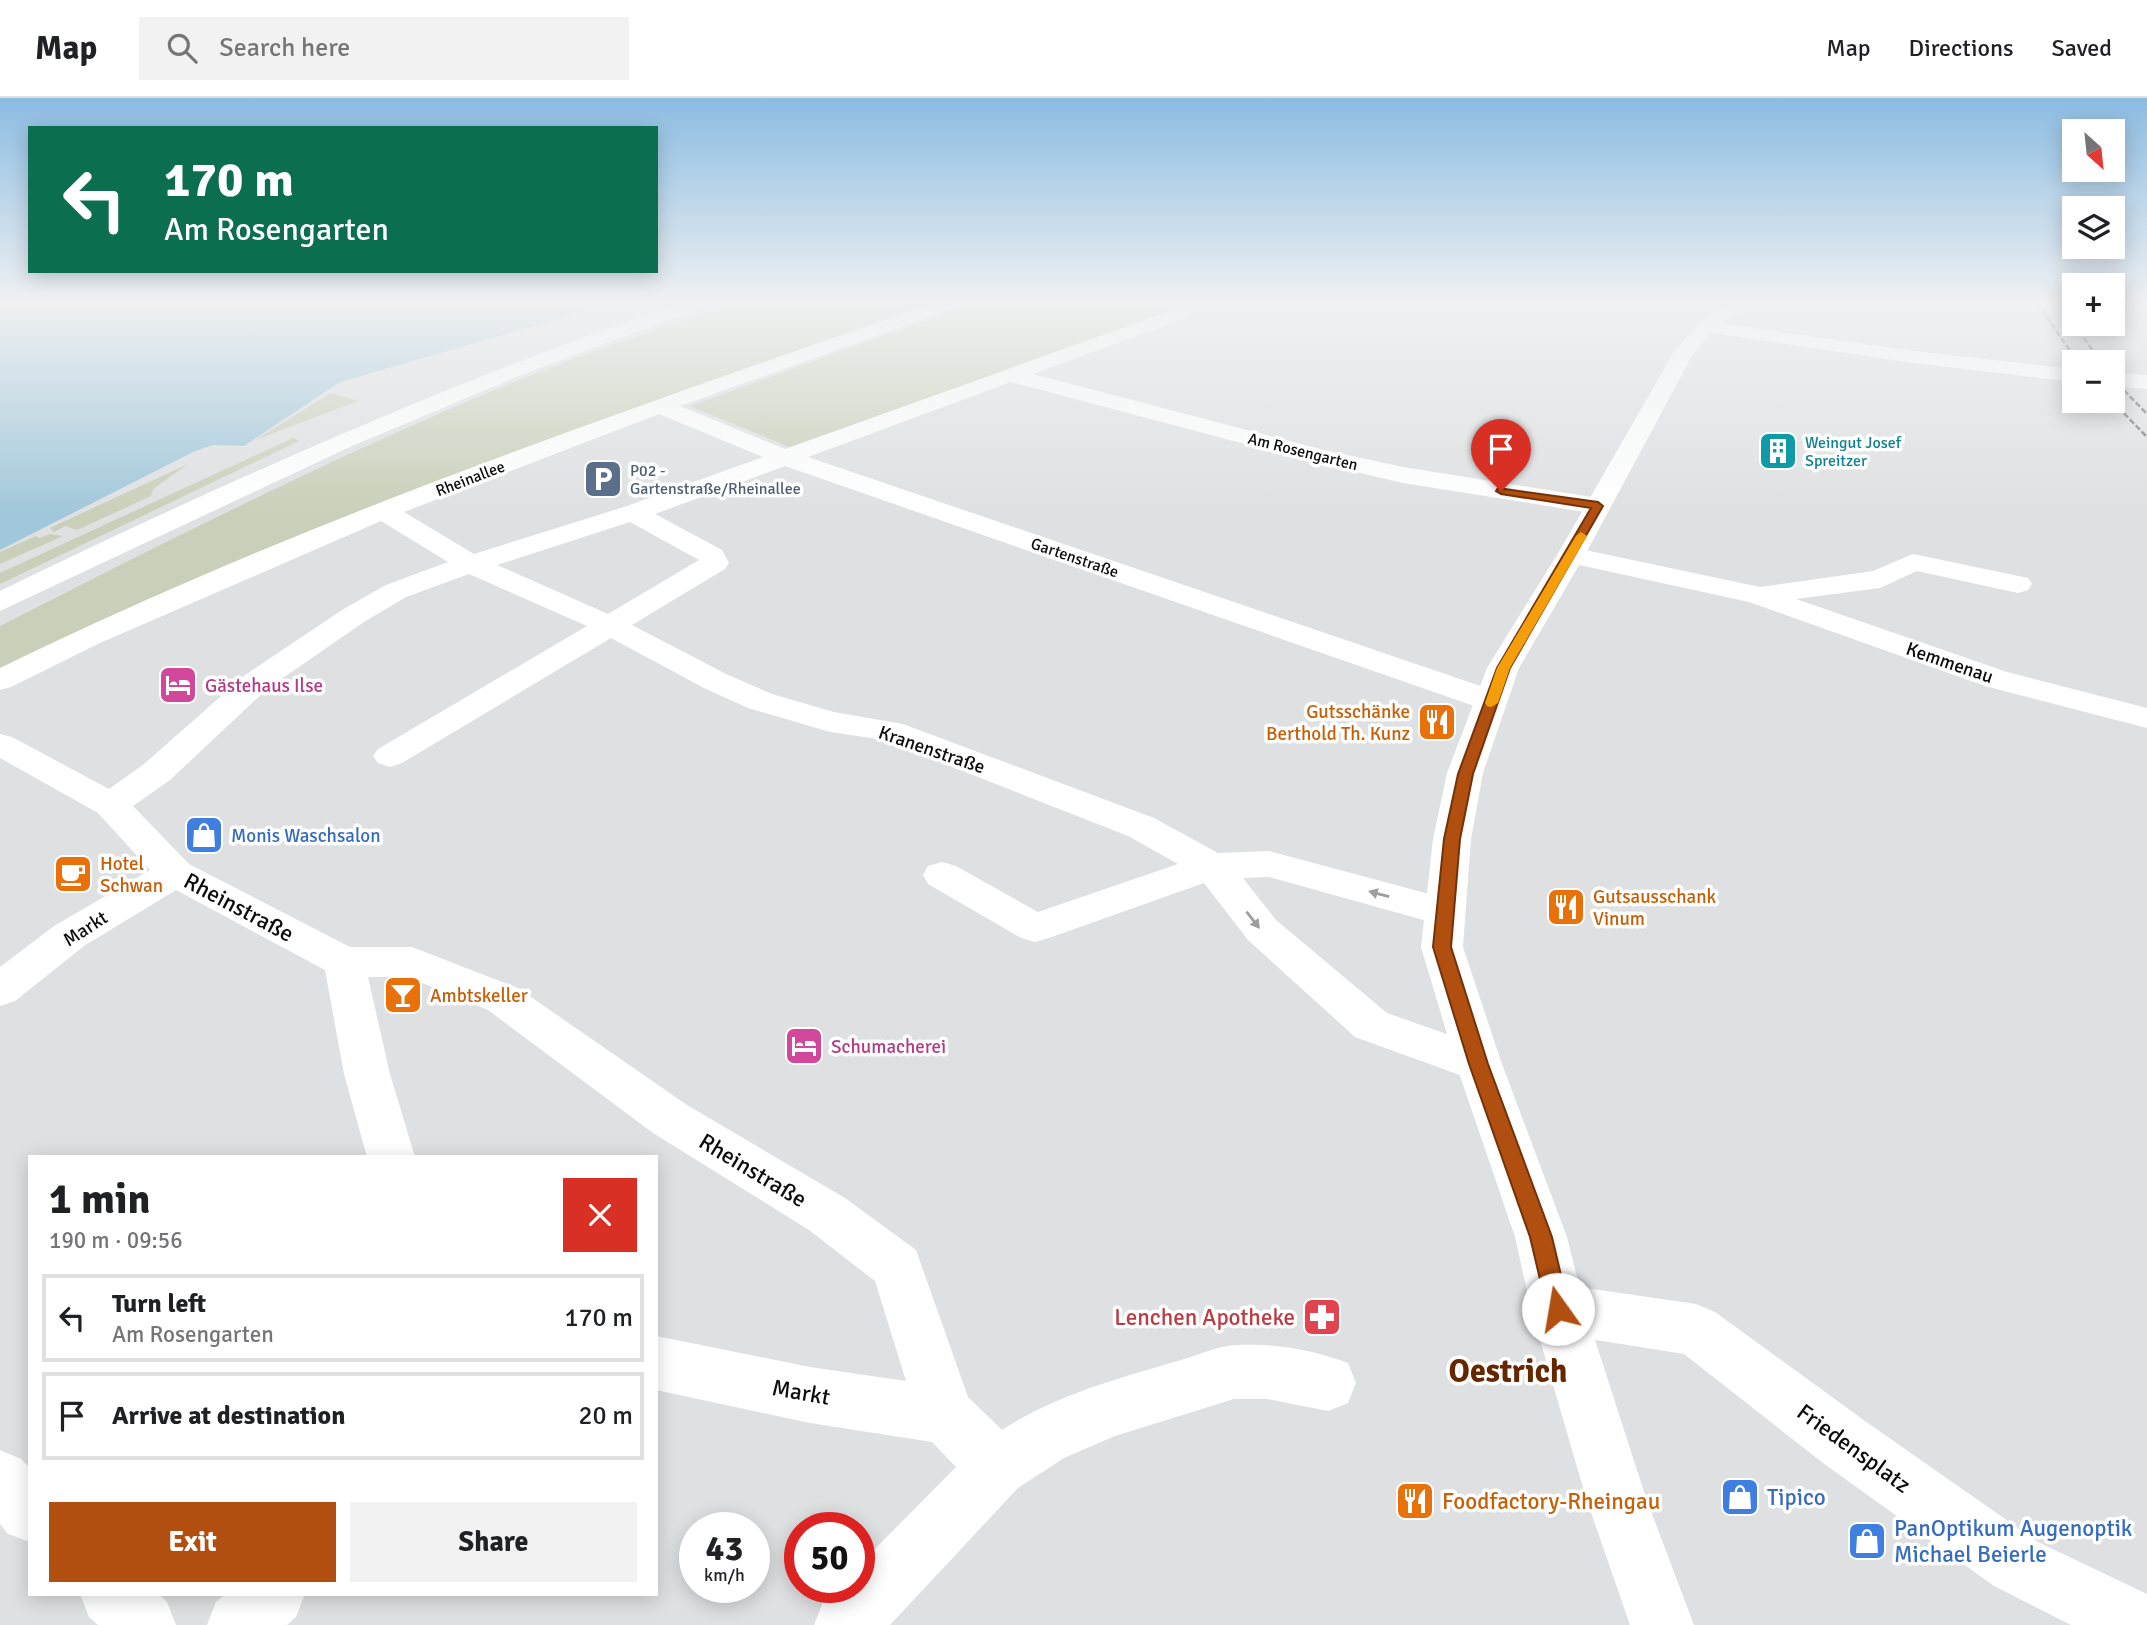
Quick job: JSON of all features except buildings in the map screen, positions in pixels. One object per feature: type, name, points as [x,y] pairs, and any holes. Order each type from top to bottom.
[{"type":"street","points":[[0,602],[264,474],[501,374]]},
{"type":"street","name":"Rheinallee","points":[[0,680],[89,636],[383,512],[749,374]]},
{"type":"street","points":[[111,806],[157,772],[256,682],[353,616],[396,591],[471,564],[632,513],[1018,374]]},
{"type":"street","points":[[1662,1625],[1616,1498],[1558,1309],[1541,1237],[1479,1064],[1442,947],[1452,839],[1465,774],[1503,668],[1571,555],[1672,374]]},
{"type":"street","name":"Am Rosengarten","points":[[1013,376],[1362,466],[1598,506]]},
{"type":"street","points":[[2125,380],[2147,382]]},
{"type":"street","name":"Gartenstraße","points":[[659,406],[786,458],[1492,701]]},
{"type":"street","name":"Kranenstraße","points":[[383,512],[471,564],[611,626],[715,681],[761,701],[830,722],[891,730],[1141,827],[1212,866],[1262,930],[1371,1025],[1479,1064]]},
{"type":"street","points":[[390,756],[715,563],[712,556],[632,513]]},
{"type":"street","name":"Kemmenau","points":[[1571,555],[1757,595],[1996,679],[2147,718]]},
{"type":"street","name":"Kemmenau","points":[[1757,595],[1880,579],[1913,562],[2018,584]]},
{"type":"street","name":"Rheinstraße","points":[[0,744],[111,806],[175,873],[344,962],[412,962],[503,999],[670,1119],[827,1214],[897,1267],[946,1415],[997,1467]]},
{"type":"street","points":[[942,875],[1035,928],[1212,866],[1269,864],[1445,912]]},
{"type":"street","name":"Markt","points":[[0,990],[69,936],[175,873]]},
{"type":"street","points":[[344,962],[367,1074],[390,1155]]},
{"type":"street","name":"Friedensplatz","points":[[1558,1309],[1696,1330],[1844,1442],[2016,1564],[2140,1625]]},
{"type":"street","name":"Markt","points":[[658,1363],[810,1395],[946,1415]]},
{"type":"street","points":[[846,1625],[997,1467],[1043,1437],[1114,1408],[1234,1372],[1267,1372],[1328,1383]]},
{"type":"street","points":[[0,1480],[28,1510]]},
{"type":"street","points":[[114,1596],[144,1625]]},
{"type":"street","points":[[239,1625],[271,1596]]},
{"type":"green space","points":[[535,374],[746,374],[200,578],[0,668],[0,626],[331,462]]},
{"type":"green space","points":[[778,374],[1001,374],[794,449],[690,406]]},
{"type":"green space","points":[[331,393],[358,401],[255,440]]},
{"type":"green space","points":[[293,438],[299,441],[0,584],[0,573]]},
{"type":"green space","points":[[188,464],[153,489],[151,496],[77,530],[65,526],[54,532],[50,528]]},
{"type":"green space","points":[[50,534],[63,536],[0,564],[0,552],[36,536],[39,538]]},
{"type":"water","points":[[0,374],[367,374],[340,382],[244,446],[213,445],[193,452],[0,550]]},
{"type":"railway","points":[[2125,391],[2147,414]]},
{"type":"railway","points":[[2124,413],[2147,437]]},
{"type":"slow traffic","points":[[1491,703],[1503,668],[1581,536]]},
{"type":"place","name":"Weingut Josef Spreitzer","points":[[1778,451]]},
{"type":"place","name":"P02 - Gartenstraße/Rheinallee","points":[[603,479]]},
{"type":"place","name":"Gästehaus Ilse","points":[[178,685]]},
{"type":"place","name":"Gutsschänke Berthold Th. Kunz","points":[[1437,722]]},
{"type":"place","name":"Monis Waschsalon","points":[[204,835]]},
{"type":"place","name":"Hotel Schwan","points":[[73,874]]},
{"type":"place","name":"Gutsausschank Vinum","points":[[1566,907]]},
{"type":"place","name":"Ambtskeller","points":[[403,995]]},
{"type":"place","name":"Schumacherei","points":[[804,1046]]},
{"type":"place","name":"Lenchen Apotheke","points":[[1322,1317]]},
{"type":"place","name":"Tipico","points":[[1740,1497]]},
{"type":"place","name":"Foodfactory-Rheingau","points":[[1415,1501]]},
{"type":"place","name":"PanOptikum Augenoptik Michael Beierle","points":[[1867,1541]]},
{"type":"district","name":"Oestrich","points":[[1508,1371]]},
{"type":"route","points":[[1501,491],[1598,506],[1503,668],[1465,774],[1452,839],[1442,947],[1479,1064],[1541,1237],[1558,1309]]}]
